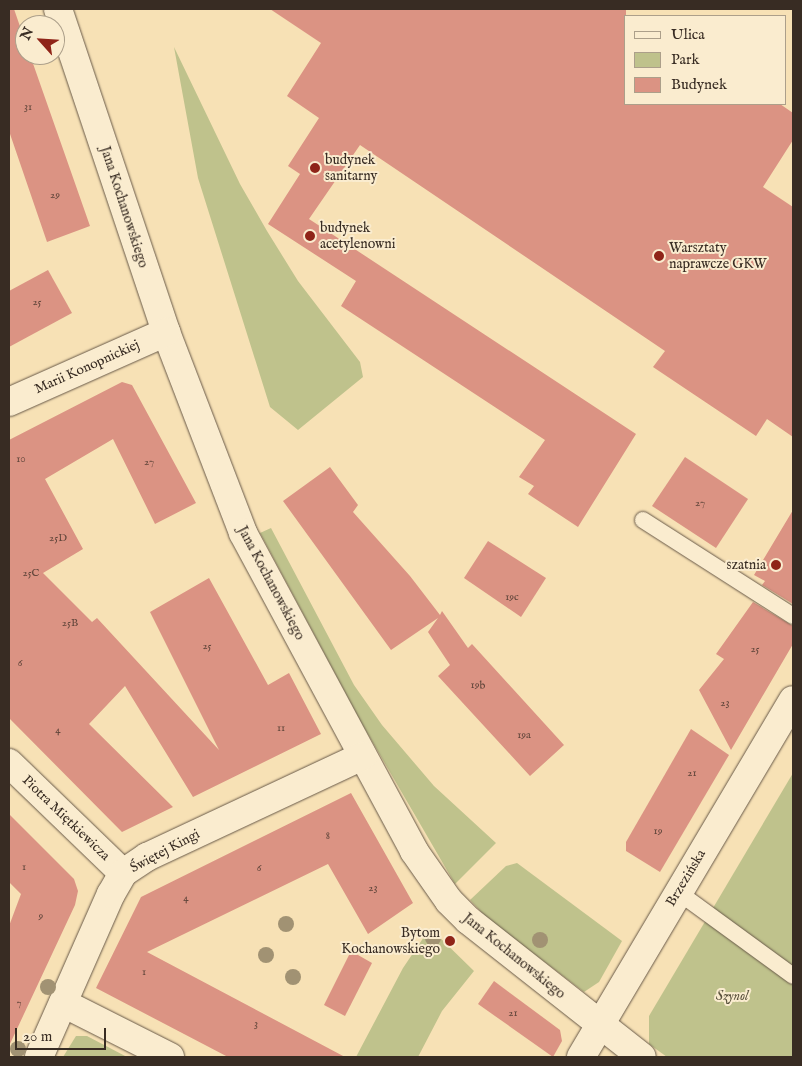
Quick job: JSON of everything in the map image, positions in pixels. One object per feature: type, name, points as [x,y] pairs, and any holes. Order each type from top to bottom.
[{"type":"street","name":"Jana Kochanowskiego","points":[[58,9],[166,332],[243,533],[414,850],[449,901],[502,949],[642,1057]]},
{"type":"street","name":"Marii Konopnickiej","points":[[9,402],[166,332]]},
{"type":"street","name":"Brzezińska","points":[[582,1057],[793,700]]},
{"type":"street","name":"Świętej Kingi","points":[[39,1057],[111,894],[123,873],[147,857],[363,756]]},
{"type":"street","name":"Piotra Miętkiewicza","points":[[9,763],[123,873]]},
{"type":"street","points":[[64,1003],[170,1057]]},
{"type":"lane","points":[[643,520],[793,616]]},
{"type":"lane","points":[[678,892],[793,976]]},
{"type":"green space","points":[[174,47],[240,184],[267,231],[298,281],[360,362],[363,377],[298,430],[270,407],[198,178]]},
{"type":"green space","points":[[271,528],[354,685],[382,725],[434,786],[496,843],[455,884],[362,724],[260,533]]},
{"type":"green space","name":"Szynol","points":[[793,773],[793,1057],[667,1057],[649,1044],[649,1016]]},
{"type":"green space","points":[[517,863],[622,941],[599,982],[584,992],[487,918],[470,900],[506,866]]},
{"type":"green space","points":[[430,928],[474,971],[442,1011],[418,1057],[356,1057],[403,968]]},
{"type":"green space","points":[[76,1036],[87,1036],[127,1057],[63,1057]]},
{"type":"building","points":[[9,9],[14,9],[16,15],[15,65],[34,65],[90,226],[47,242],[9,131]]},
{"type":"building","name":"Warsztaty naprawcze GKW","points":[[270,9],[626,9],[626,15],[624,15],[624,105],[781,105],[793,113],[793,140],[763,187],[793,207],[793,437],[767,419],[756,436],[653,367],[665,351],[360,145],[309,219],[636,434],[578,527],[528,494],[534,486],[519,477],[545,440],[341,306],[356,281],[268,224],[300,174],[288,166],[319,118],[287,96],[321,43]]},
{"type":"building","points":[[48,270],[72,313],[9,347],[9,291]]},
{"type":"building","points":[[122,382],[132,385],[196,503],[155,524],[113,439],[45,479],[83,549],[43,573],[92,622],[97,618],[219,750],[150,612],[209,578],[268,685],[289,673],[321,734],[193,797],[125,686],[89,724],[173,807],[122,832],[9,718],[9,440]]},
{"type":"building","points":[[685,457],[748,499],[716,548],[652,506]]},
{"type":"building","points":[[330,467],[358,505],[353,512],[410,576],[440,615],[442,611],[468,648],[472,644],[564,745],[530,776],[438,676],[450,665],[428,632],[438,618],[391,650],[283,501]]},
{"type":"building","name":"szatnia","points":[[793,510],[793,604],[762,585],[765,581],[754,575]]},
{"type":"building","points":[[488,541],[546,578],[521,617],[464,578]]},
{"type":"building","points":[[753,602],[793,626],[793,644],[731,750],[699,690],[724,659],[716,654]]},
{"type":"building","points":[[691,729],[729,755],[660,872],[626,851],[626,842]]},
{"type":"building","points":[[351,793],[413,903],[368,934],[328,864],[147,952],[345,1057],[228,1057],[96,988],[141,897]]},
{"type":"building","points":[[9,814],[74,879],[78,891],[75,905],[9,1046],[9,926],[21,894],[9,882]]},
{"type":"building","points":[[351,951],[372,963],[345,1016],[324,1005]]},
{"type":"building","points":[[494,981],[560,1030],[562,1041],[553,1057],[478,1004]]},
{"type":"place","name":"budynek sanitarny","points":[[315,168]]},
{"type":"place","name":"budynek acetylenowni","points":[[310,236]]},
{"type":"place","name":"Warsztaty naprawcze GKW","points":[[659,256]]},
{"type":"place","name":"szatnia","points":[[776,565]]},
{"type":"place","name":"Bytom Kochanowskiego","points":[[450,941]]}]
